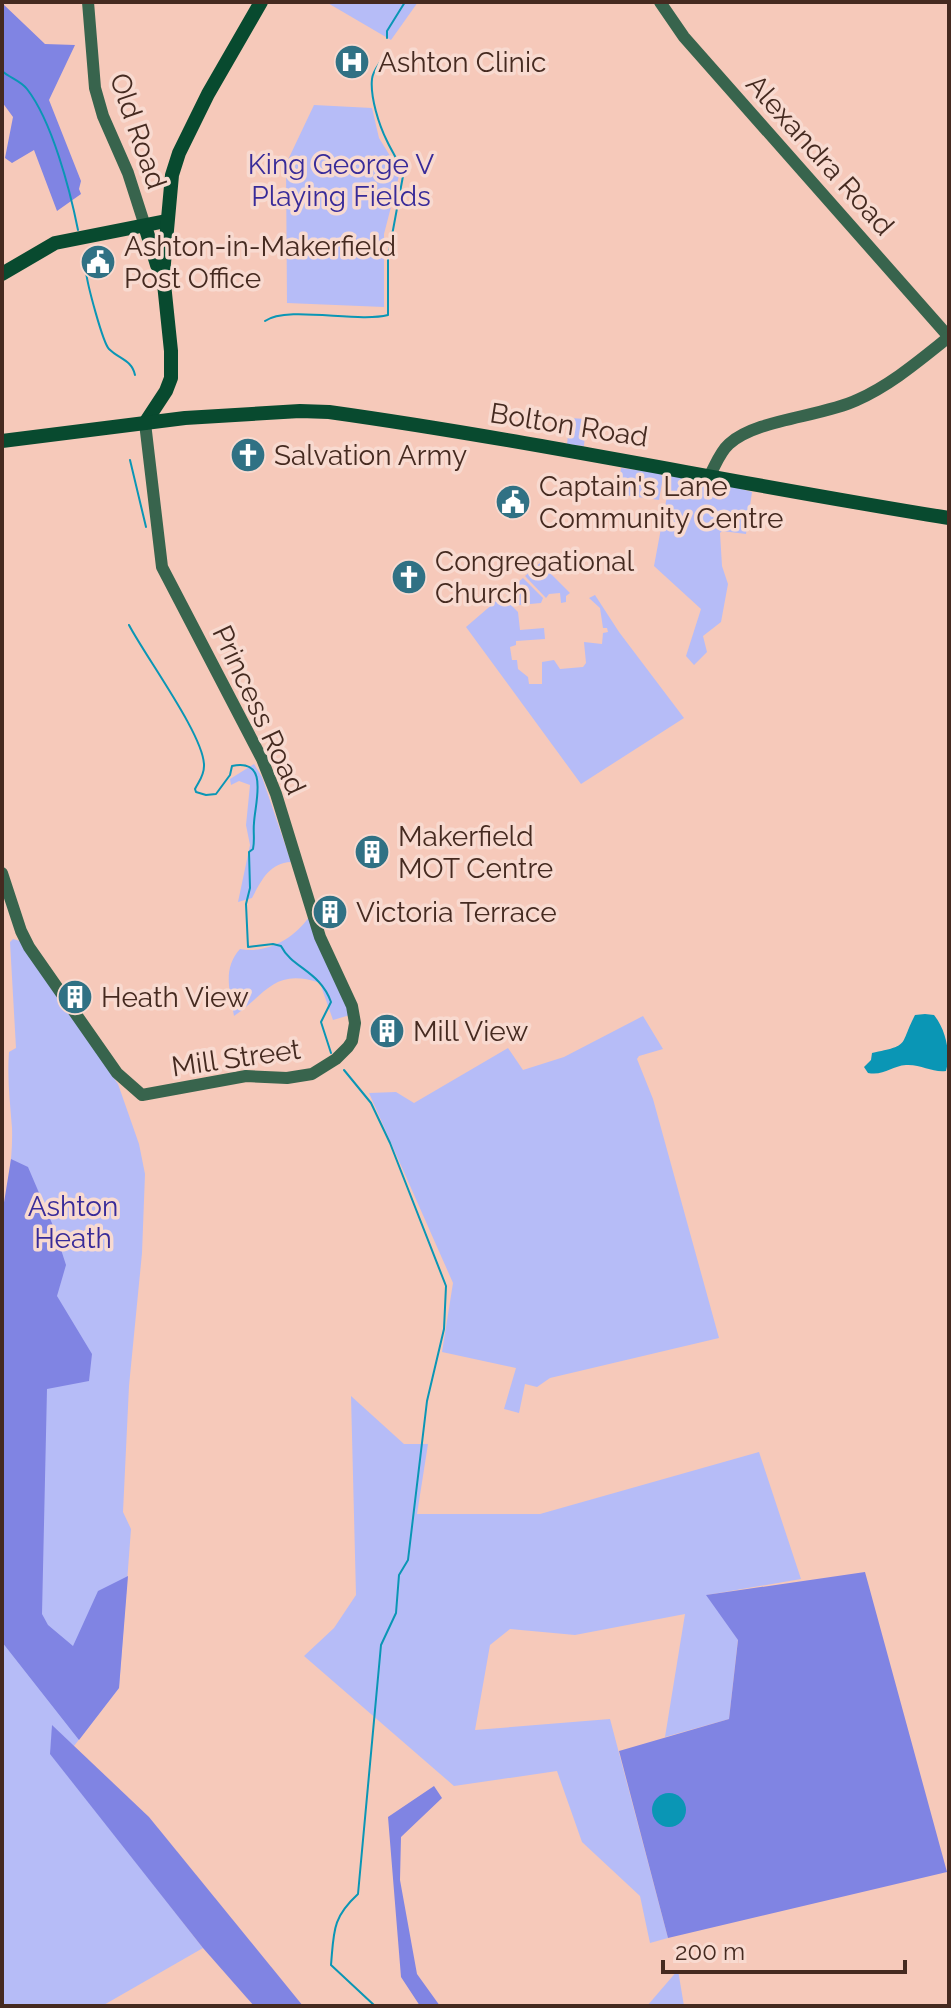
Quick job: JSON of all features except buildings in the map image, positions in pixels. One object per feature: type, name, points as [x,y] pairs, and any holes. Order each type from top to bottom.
[{"type":"main road","points":[[179,419],[173,415],[168,404],[171,351],[163,274],[172,175],[179,153],[208,94],[261,2]]},
{"type":"main road","points":[[2,274],[55,243],[166,221]]},
{"type":"main road","points":[[145,226],[157,265],[163,274]]},
{"type":"main road","points":[[145,423],[171,378]]},
{"type":"main road","name":"Bolton Road","points":[[2,441],[179,419],[274,412],[329,412],[949,518]]},
{"type":"street","name":"Old Road","points":[[88,2],[95,88],[145,226]]},
{"type":"street","name":"Alexandra Road","points":[[660,2],[679,32],[949,337]]},
{"type":"street","points":[[710,475],[729,443],[748,430],[829,411],[862,398],[909,369],[949,337]]},
{"type":"street","name":"Princess Road","points":[[145,423],[162,567],[262,759],[276,794],[320,937],[354,1013]]},
{"type":"street","name":"Mill Street","points":[[2,873],[29,947],[109,1062],[136,1093],[150,1095],[246,1076],[287,1078],[312,1074],[336,1059],[348,1047],[354,1033],[354,1013]]},
{"type":"green space","points":[[326,2],[418,2],[391,40]]},
{"type":"green space","name":"King George V Playing Fields","points":[[314,105],[372,108],[379,138],[400,172],[384,234],[384,307],[287,303],[286,164]]},
{"type":"green space","points":[[570,418],[586,419],[584,446],[567,444]]},
{"type":"green space","points":[[621,468],[659,473],[663,477],[659,500],[617,494]]},
{"type":"green space","points":[[672,469],[752,492],[746,534],[720,533],[722,566],[728,584],[721,622],[703,636],[707,652],[694,665],[686,656],[701,609],[654,566]]},
{"type":"green space","points":[[540,563],[570,593],[566,596],[566,602],[561,603],[560,593],[549,594],[546,598],[525,576]]},
{"type":"green space","points":[[523,578],[543,598],[541,603],[519,605],[505,593]]},
{"type":"green space","points":[[595,595],[684,718],[581,784],[466,627],[502,596],[518,612],[520,630],[544,628],[545,639],[516,641],[516,645],[510,647],[512,660],[517,660],[518,669],[528,677],[529,684],[542,684],[542,662],[554,660],[560,669],[583,667],[586,663],[584,642],[602,644],[603,633],[608,632],[607,628],[603,628],[600,608],[589,598]]},
{"type":"green space","points":[[254,764],[262,777],[291,862],[271,869],[252,898],[238,902],[250,845],[246,825],[250,785],[239,781],[231,785],[230,779]]},
{"type":"green space","points":[[309,917],[350,1015],[333,1020],[320,983],[292,978],[273,985],[234,1016],[229,972],[240,949],[260,949],[279,943],[296,932]]},
{"type":"green space","name":"Ashton Heath","points":[[13,939],[20,941],[118,1084],[139,1144],[145,1174],[142,1253],[129,1386],[123,1512],[131,1529],[119,1688],[60,1764],[203,1948],[102,2006],[2,2006],[2,1215],[12,1150],[9,1052],[16,1048],[10,942]]},
{"type":"green space","points":[[643,1016],[663,1049],[637,1059],[653,1099],[719,1338],[550,1378],[537,1387],[525,1384],[519,1413],[504,1409],[516,1368],[442,1352],[453,1283],[369,1093],[396,1092],[414,1103],[508,1048],[523,1070],[564,1057]]},
{"type":"green space","points":[[351,1396],[404,1444],[428,1444],[417,1514],[540,1514],[759,1452],[801,1579],[707,1595],[738,1639],[729,1719],[665,1737],[685,1614],[575,1635],[510,1629],[490,1645],[475,1730],[610,1719],[668,1938],[650,1943],[640,1896],[582,1842],[557,1771],[454,1786],[304,1656],[334,1628],[356,1595]]},
{"type":"green space","points":[[678,1970],[684,2006],[647,2006]]},
{"type":"shaded area","points":[[2,3],[45,44],[75,45],[49,100],[81,181],[81,194],[57,211],[34,150],[12,163],[5,158],[13,117],[2,102]]},
{"type":"shaded area","points":[[915,1015],[934,1015],[944,1035],[948,1049],[946,1071],[906,1065],[868,1073],[864,1067],[871,1060],[872,1053],[899,1046]]},
{"type":"shaded area","points":[[11,1159],[28,1167],[54,1228],[66,1265],[57,1296],[92,1354],[89,1381],[47,1389],[42,1614],[48,1625],[73,1646],[98,1591],[128,1576],[119,1688],[79,1740],[2,1642],[2,1215]]},
{"type":"shaded area","points":[[865,1572],[947,1872],[668,1938],[619,1751],[729,1719],[738,1640],[706,1595]]},
{"type":"shaded area","points":[[52,1725],[149,1817],[303,2006],[254,2006],[203,1948],[50,1754]]},
{"type":"shaded area","points":[[434,1786],[442,1798],[401,1837],[400,1880],[417,1974],[440,2006],[420,2006],[401,1977],[388,1817]]},
{"type":"shaded area","points":[[669,1793],[681,1798],[686,1810],[681,1822],[669,1827],[657,1822],[652,1810],[657,1798]]},
{"type":"waterway","points":[[387,38],[387,31],[405,2]]},
{"type":"waterway","points":[[265,321],[289,314],[388,315],[388,257],[403,176],[381,127],[372,94],[373,75],[385,51]]},
{"type":"waterway","points":[[2,71],[27,89],[44,119],[65,176],[78,230]]},
{"type":"waterway","points":[[86,271],[106,344],[128,363],[135,375]]},
{"type":"waterway","points":[[130,460],[146,527]]},
{"type":"waterway","points":[[129,625],[185,717],[202,753],[204,770],[196,792],[216,794],[230,775],[232,766],[244,765],[256,775],[254,842],[249,852],[250,888],[246,904],[248,947],[281,946],[292,960],[320,983],[331,1002],[321,1022],[331,1053]]},
{"type":"waterway","points":[[344,1070],[371,1103],[390,1143],[446,1286],[444,1329],[427,1401],[408,1560],[399,1575],[396,1613],[381,1645],[358,1894],[343,1910],[333,1943],[331,1965],[375,2006]]},
{"type":"place","name":"Ashton Clinic","points":[[352,62]]},
{"type":"place","name":"Ashton-in-Makerfield Post Office","points":[[98,262]]},
{"type":"place","name":"Salvation Army","points":[[248,455]]},
{"type":"place","name":"Captain's Lane Community Centre","points":[[513,502]]},
{"type":"place","name":"Congregational Church","points":[[409,577]]},
{"type":"place","name":"Makerfield MOT Centre","points":[[372,852]]},
{"type":"place","name":"Victoria Terrace","points":[[330,912]]},
{"type":"place","name":"Heath View","points":[[75,997]]},
{"type":"place","name":"Mill View","points":[[387,1031]]}]
